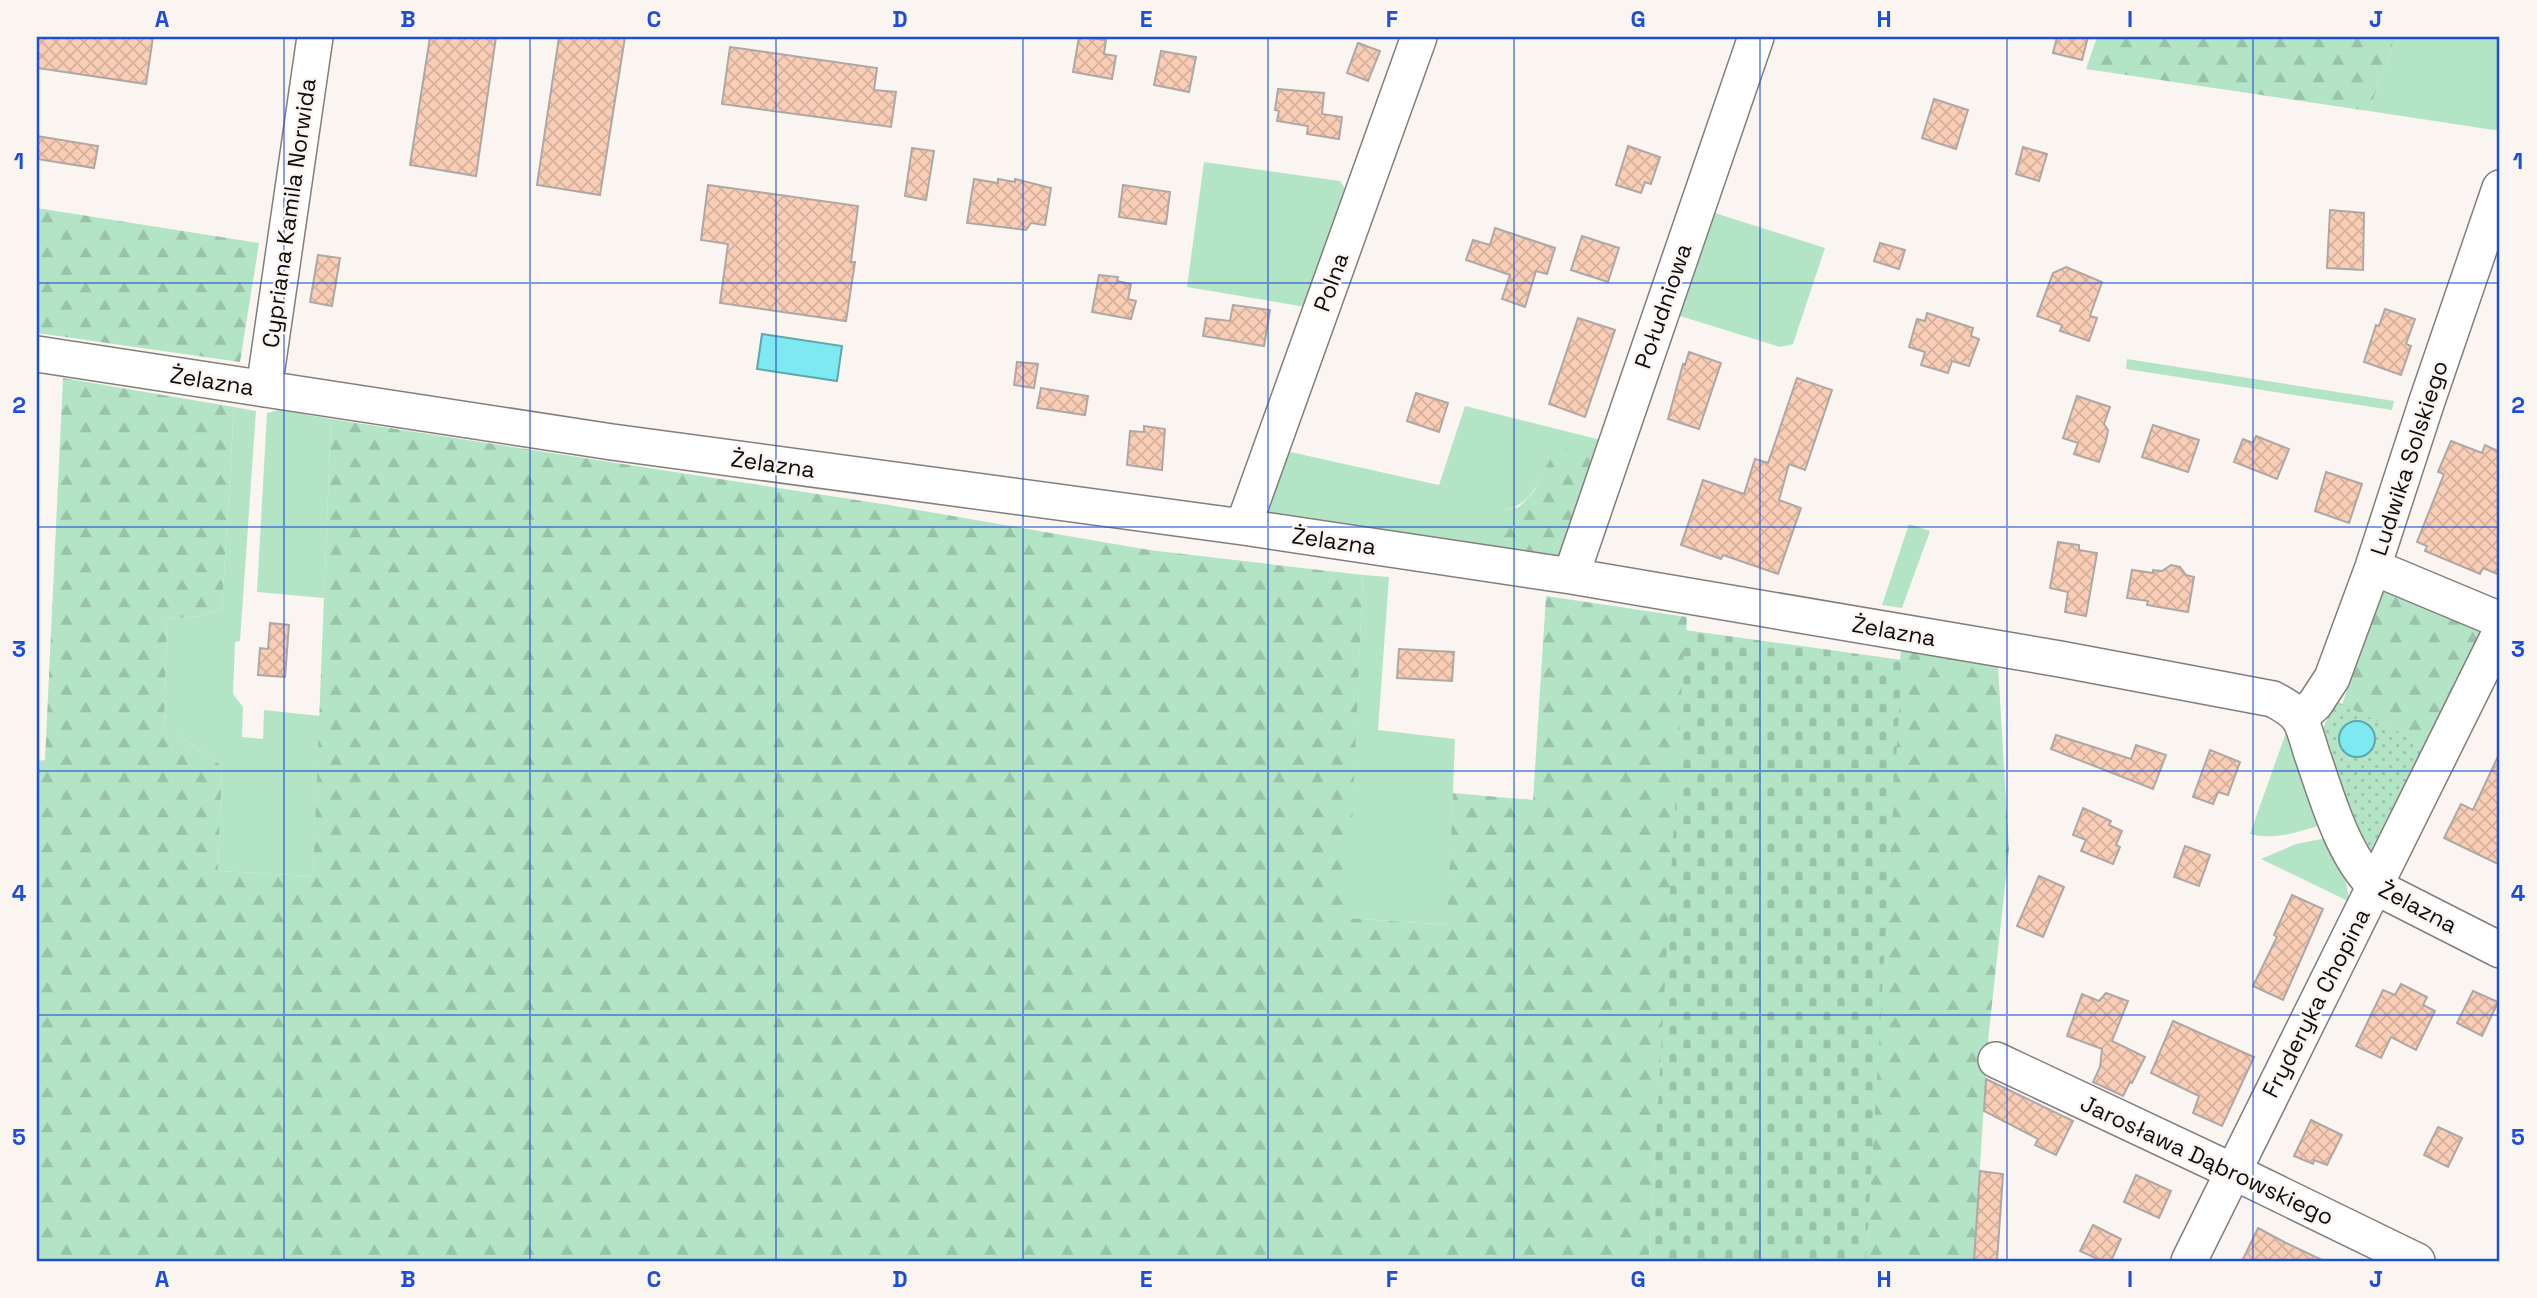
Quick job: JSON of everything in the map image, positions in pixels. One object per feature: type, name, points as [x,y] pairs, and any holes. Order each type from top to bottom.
[{"type":"street","name":"Cypriana Kamila Norwida","points":[[264,388],[315,37]]},
{"type":"street","name":"Polna","points":[[1243,527],[1419,37]]},
{"type":"street","name":"Południowa","points":[[1571,576],[1756,37]]},
{"type":"street","name":"Ludwika Solskiego","points":[[2299,719],[2315,704],[2332,678],[2491,249],[2500,188]]},
{"type":"street","name":"Żelazna","points":[[37,354],[612,442],[1243,527],[1571,576],[2060,659],[2273,699],[2288,707],[2299,719],[2325,794],[2353,858],[2364,875],[2376,887],[2500,950]]},
{"type":"street","points":[[2373,567],[2500,620]]},
{"type":"street","name":"Fryderyka Chopina","points":[[2189,1261],[2500,633]]},
{"type":"street","name":"Jarosława Dąbrowskiego","points":[[1996,1060],[2417,1261]]},
{"type":"green space","points":[[2097,37],[2395,37],[2369,111],[2086,69]]},
{"type":"green space","points":[[2395,37],[2500,37],[2500,131],[2369,111]]},
{"type":"green space","points":[[1204,162],[1340,181],[1347,192],[1306,307],[1187,287]]},
{"type":"green space","points":[[37,208],[259,243],[240,362],[37,333]]},
{"type":"green space","points":[[1715,213],[1825,248],[1793,344],[1780,347],[1680,316]]},
{"type":"green space","points":[[2127,359],[2394,401],[2392,410],[2126,369]]},
{"type":"green space","points":[[63,378],[234,407],[222,609],[199,616],[167,619],[164,734],[178,735],[222,766],[218,871],[313,876],[331,419],[889,505],[1149,550],[1363,575],[1348,918],[1447,925],[1453,793],[1533,800],[1546,596],[1687,617],[1649,1261],[37,1261],[37,761],[45,760]]},
{"type":"green space","points":[[1465,406],[1605,441],[1599,459],[1550,459],[1538,484],[1528,497],[1505,510],[1487,549],[1272,518],[1266,509],[1286,451],[1439,485]]},
{"type":"green space","points":[[234,407],[256,411],[240,641],[235,642],[233,694],[243,707],[242,737],[263,739],[264,710],[320,716],[313,876],[218,871],[222,766],[178,735],[164,735],[167,619],[199,616],[222,609]]},
{"type":"green space","points":[[279,410],[331,419],[324,598],[257,592],[267,413]]},
{"type":"green space","points":[[1566,449],[1599,459],[1559,559],[1487,549],[1497,520],[1505,510],[1519,507],[1534,491],[1550,459]]},
{"type":"green space","points":[[1909,524],[1930,531],[1902,608],[1882,605]]},
{"type":"green space","points":[[1363,575],[1389,577],[1378,730],[1455,739],[1448,925],[1347,918]]},
{"type":"green space","points":[[2382,584],[2488,627],[2429,747],[2342,705]]},
{"type":"green space","points":[[1685,630],[1902,660],[1866,1261],[1649,1261]]},
{"type":"green space","points":[[1901,646],[1998,666],[2009,850],[1988,1040],[1974,1261],[1866,1261]]},
{"type":"green space","points":[[2336,701],[2429,747],[2372,868],[2319,747],[2324,726]]},
{"type":"green space","points":[[2288,727],[2320,825],[2277,836],[2250,834]]},
{"type":"green space","points":[[2327,838],[2343,869],[2350,902],[2261,859],[2296,844]]},
{"type":"water","points":[[762,334],[842,346],[837,381],[757,369]]},
{"type":"water","points":[[2357,721],[2370,726],[2375,739],[2370,752],[2357,757],[2344,752],[2339,739],[2344,726]]},
{"type":"building","points":[[37,37],[153,37],[146,84],[37,68]]},
{"type":"building","points":[[430,37],[496,37],[476,176],[410,165]]},
{"type":"building","points":[[559,37],[625,37],[600,195],[537,185]]},
{"type":"building","points":[[1079,37],[1106,40],[1104,54],[1116,56],[1112,79],[1073,72]]},
{"type":"building","points":[[2057,37],[2088,37],[2082,60],[2053,53]]},
{"type":"building","points":[[1358,43],[1380,51],[1368,81],[1347,73]]},
{"type":"building","points":[[730,47],[877,68],[874,90],[896,92],[891,127],[722,104]]},
{"type":"building","points":[[1161,51],[1196,57],[1189,92],[1154,85]]},
{"type":"building","points":[[1278,89],[1324,93],[1322,114],[1342,117],[1339,139],[1307,134],[1308,126],[1277,121],[1279,111],[1275,110]]},
{"type":"building","points":[[1934,99],[1968,110],[1956,149],[1922,138]]},
{"type":"building","points":[[37,136],[98,146],[94,168],[37,159]]},
{"type":"building","points":[[1628,146],[1660,157],[1651,184],[1645,182],[1641,193],[1616,185]]},
{"type":"building","points":[[2023,147],[2047,154],[2039,181],[2016,174]]},
{"type":"building","points":[[912,148],[934,151],[926,200],[905,196]]},
{"type":"building","points":[[974,179],[998,183],[998,179],[1015,182],[1015,179],[1051,188],[1045,225],[1031,223],[1026,230],[967,223]]},
{"type":"building","points":[[708,185],[858,206],[851,262],[855,262],[846,321],[720,303],[728,244],[701,240]]},
{"type":"building","points":[[1123,185],[1170,192],[1166,224],[1119,217]]},
{"type":"building","points":[[2330,210],[2364,213],[2363,270],[2327,268]]},
{"type":"building","points":[[1495,228],[1555,248],[1547,274],[1536,271],[1525,307],[1502,299],[1510,275],[1466,260],[1473,240],[1490,245]]},
{"type":"building","points":[[1582,236],[1619,248],[1608,282],[1571,270]]},
{"type":"building","points":[[1880,243],[1905,250],[1899,269],[1874,261]]},
{"type":"building","points":[[318,255],[340,258],[332,306],[310,302]]},
{"type":"building","points":[[2066,267],[2102,282],[2090,316],[2097,318],[2089,341],[2060,331],[2062,325],[2037,316],[2053,273]]},
{"type":"building","points":[[1099,275],[1118,277],[1117,281],[1131,284],[1128,299],[1136,301],[1131,319],[1092,312]]},
{"type":"building","points":[[1233,305],[1270,310],[1264,346],[1203,336],[1206,318],[1230,321]]},
{"type":"building","points":[[2385,309],[2415,319],[2406,344],[2411,346],[2401,375],[2364,362],[2376,325],[2379,326]]},
{"type":"building","points":[[1927,313],[1973,328],[1971,336],[1979,339],[1969,366],[1952,361],[1948,373],[1921,365],[1925,352],[1909,347],[1917,319],[1925,321]]},
{"type":"building","points":[[1578,318],[1615,330],[1585,417],[1549,404]]},
{"type":"building","points":[[1689,352],[1721,363],[1699,429],[1668,419],[1683,364],[1685,365]]},
{"type":"building","points":[[1017,362],[1038,364],[1034,388],[1014,385]]},
{"type":"building","points":[[1797,378],[1832,390],[1805,470],[1789,464],[1779,500],[1801,508],[1778,574],[1723,555],[1721,559],[1681,545],[1703,480],[1744,494],[1755,459],[1768,463]]},
{"type":"building","points":[[1041,388],[1088,396],[1085,415],[1037,408]]},
{"type":"building","points":[[1416,393],[1448,403],[1439,432],[1407,421]]},
{"type":"building","points":[[2077,396],[2110,407],[2104,424],[2108,430],[2106,441],[2099,462],[2074,454],[2078,443],[2063,438]]},
{"type":"building","points":[[2153,425],[2199,440],[2188,472],[2142,457]]},
{"type":"building","points":[[1144,426],[1165,429],[1162,470],[1127,465],[1130,431],[1144,432]]},
{"type":"building","points":[[2256,436],[2289,449],[2277,479],[2234,462],[2243,439],[2253,443]]},
{"type":"building","points":[[2451,441],[2482,453],[2485,445],[2500,452],[2500,575],[2483,568],[2480,574],[2425,551],[2427,546],[2417,542],[2444,474],[2438,472]]},
{"type":"building","points":[[2326,472],[2362,484],[2349,523],[2315,511]]},
{"type":"building","points":[[2058,542],[2079,545],[2079,550],[2097,553],[2086,616],[2065,612],[2068,592],[2050,588]]},
{"type":"building","points":[[2171,565],[2180,567],[2186,575],[2194,577],[2188,612],[2147,605],[2148,601],[2127,598],[2132,570],[2153,573],[2153,570],[2162,571]]},
{"type":"building","points":[[270,623],[289,625],[285,677],[258,675],[260,648],[268,649]]},
{"type":"building","points":[[1399,649],[1454,652],[1452,681],[1397,678]]},
{"type":"building","points":[[2056,735],[2131,759],[2136,745],[2166,755],[2153,789],[2051,749]]},
{"type":"building","points":[[2210,750],[2240,762],[2228,795],[2218,792],[2213,804],[2193,797]]},
{"type":"building","points":[[2500,752],[2500,865],[2444,838],[2461,804],[2473,810]]},
{"type":"building","points":[[2083,808],[2111,821],[2109,825],[2122,831],[2116,845],[2120,847],[2113,864],[2081,851],[2086,840],[2073,835]]},
{"type":"building","points":[[2185,846],[2210,855],[2199,886],[2174,877]]},
{"type":"building","points":[[2039,876],[2064,887],[2043,937],[2017,926]]},
{"type":"building","points":[[2292,895],[2323,909],[2283,1000],[2253,986],[2277,937],[2274,935]]},
{"type":"building","points":[[2401,984],[2427,997],[2423,1005],[2435,1011],[2416,1050],[2391,1037],[2381,1058],[2356,1046],[2383,990],[2395,995]]},
{"type":"building","points":[[2473,991],[2498,1002],[2482,1036],[2457,1023]]},
{"type":"building","points":[[2106,993],[2128,1001],[2112,1041],[2145,1057],[2123,1096],[2093,1082],[2100,1067],[2102,1049],[2067,1036],[2082,994],[2099,1001]]},
{"type":"building","points":[[2173,1021],[2254,1057],[2222,1126],[2193,1113],[2199,1096],[2151,1073]]},
{"type":"building","points":[[1986,1079],[2073,1121],[2056,1155],[2035,1145],[2038,1139],[1984,1111]]},
{"type":"building","points":[[2311,1120],[2342,1135],[2327,1165],[2314,1160],[2313,1164],[2294,1156]]},
{"type":"building","points":[[2438,1127],[2462,1138],[2448,1167],[2424,1155]]},
{"type":"building","points":[[1980,1171],[2003,1174],[1997,1261],[1974,1261]]},
{"type":"building","points":[[2136,1175],[2171,1191],[2159,1218],[2124,1202]]},
{"type":"building","points":[[2093,1225],[2121,1239],[2111,1261],[2102,1261],[2080,1251]]},
{"type":"building","points":[[2258,1228],[2286,1243],[2324,1261],[2242,1261]]}]
